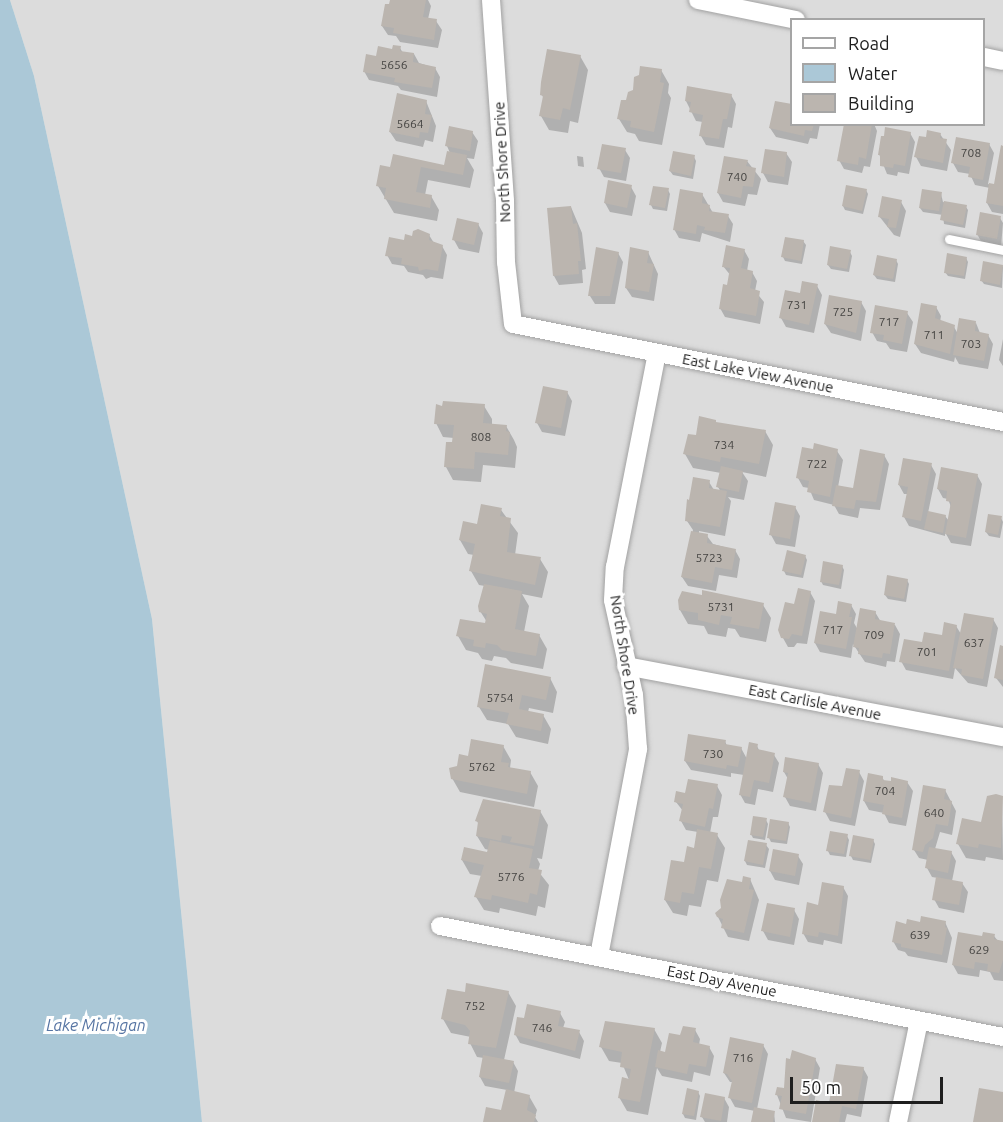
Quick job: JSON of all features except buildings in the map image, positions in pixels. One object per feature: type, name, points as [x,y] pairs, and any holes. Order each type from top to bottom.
[{"type":"street","name":"North Shore Drive","points":[[491,0],[505,201],[506,262],[513,324]]},
{"type":"street","points":[[698,0],[790,19]]},
{"type":"street","points":[[985,57],[1003,61]]},
{"type":"street","name":"East Lake View Avenue","points":[[513,324],[1003,422]]},
{"type":"street","name":"North Shore Drive","points":[[599,956],[638,749],[634,695],[613,600],[615,567],[657,353]]},
{"type":"street","name":"East Carlisle Avenue","points":[[626,666],[1003,737]]},
{"type":"street","name":"East Day Avenue","points":[[440,926],[1003,1037]]},
{"type":"street","points":[[898,1122],[919,1021]]},
{"type":"lane","points":[[949,239],[1003,250]]},
{"type":"shaded area","points":[[10,0],[1003,0],[1003,1122],[202,1122],[152,619],[34,76]]},
{"type":"water","name":"Lake Michigan","points":[[0,0],[10,0],[34,76],[152,619],[202,1122],[0,1122]]}]
